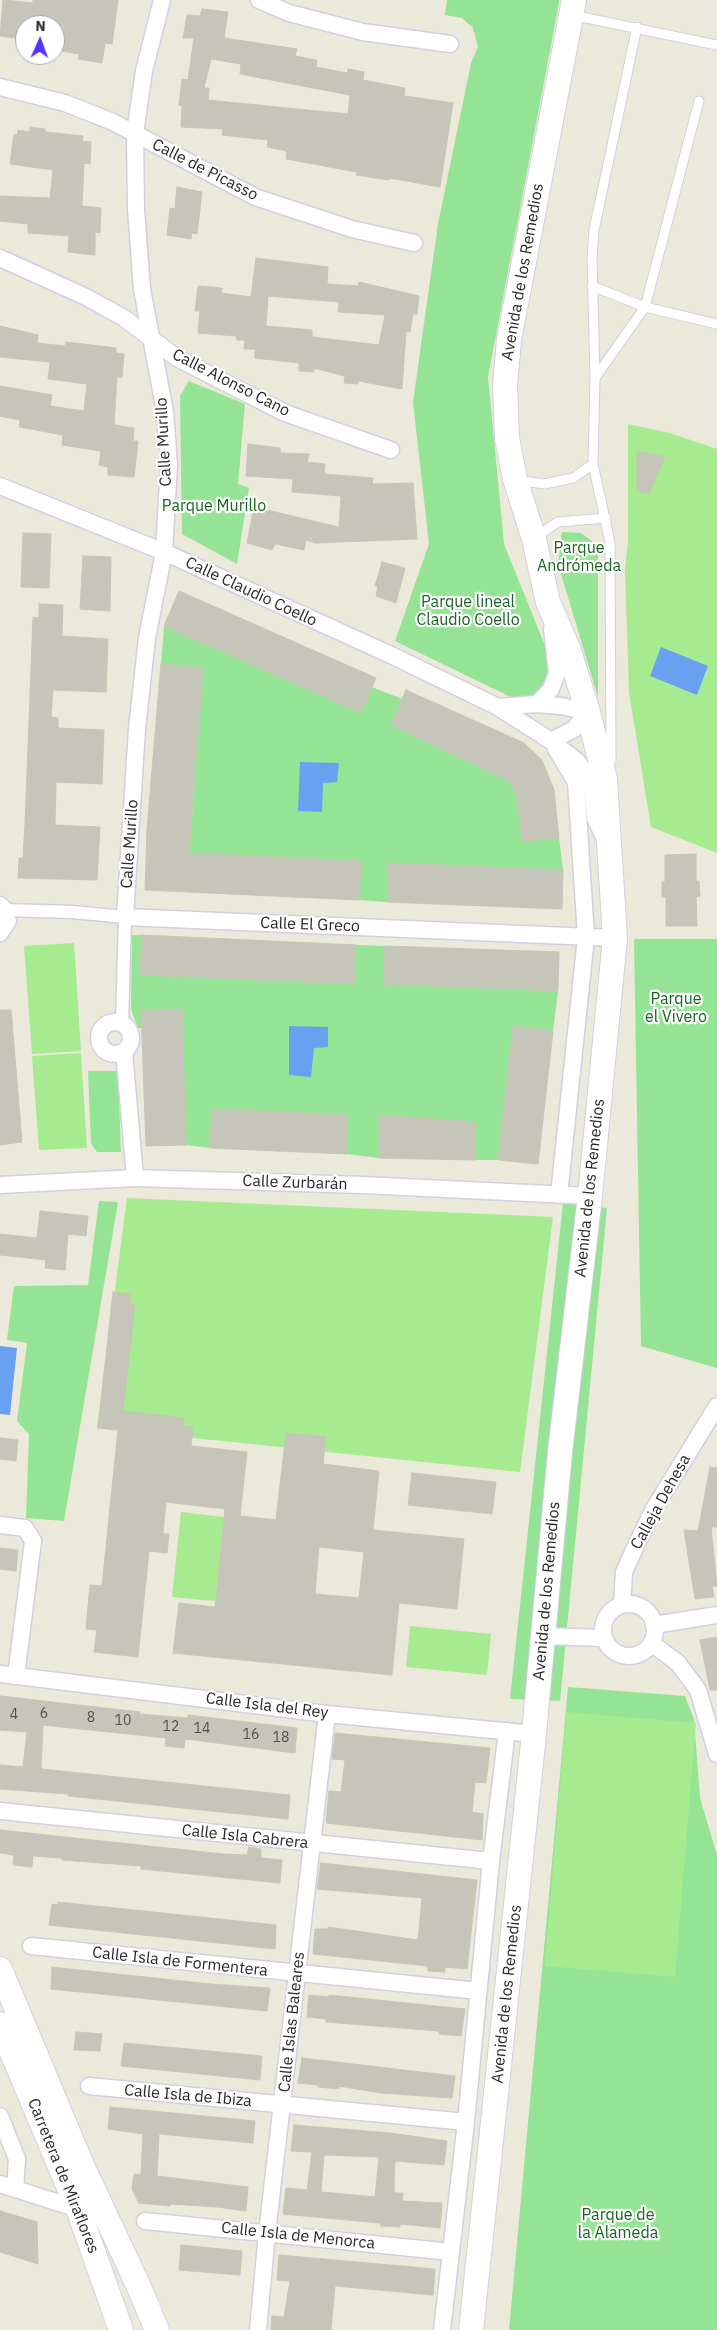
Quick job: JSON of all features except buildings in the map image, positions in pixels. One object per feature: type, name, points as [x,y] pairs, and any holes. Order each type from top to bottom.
[{"type":"main road","name":"Avenida de los Remedios","points":[[471,2330],[534,1734],[560,1452],[590,1196],[615,938],[611,852],[604,779],[588,712],[569,651],[548,602],[534,539],[515,479],[507,438],[505,384],[509,340],[573,8]]},
{"type":"main road","name":"Carretera de Miraflores","points":[[0,1969],[81,2163],[157,2330]]},
{"type":"main road","name":"Carretera de Miraflores","points":[[0,2024],[78,2209],[121,2330]]},
{"type":"main road","name":"Carretera de Miraflores","points":[[81,2163],[130,2304],[134,2330]]},
{"type":"street","name":"Calle Murillo","points":[[125,917],[137,729],[147,638],[164,552],[169,464],[165,412],[142,289],[136,209],[135,133],[144,71],[162,0]]},
{"type":"street","points":[[259,0],[289,13],[363,32],[450,44]]},
{"type":"street","name":"Calle de Picasso","points":[[0,87],[65,103],[135,133],[158,147],[255,197],[352,229],[414,243]]},
{"type":"street","name":"Calle Alonso Cano","points":[[0,258],[86,297],[124,318],[177,358],[284,413],[391,450]]},
{"type":"street","name":"Calle Claudio Coello","points":[[0,486],[164,552],[382,651],[498,707]]},
{"type":"street","name":"Avenida de los Remedios","points":[[537,704],[551,689],[557,673],[548,602]]},
{"type":"street","points":[[498,707],[537,704],[561,706],[588,712],[574,729],[551,741]]},
{"type":"street","name":"Avenida de los Remedios","points":[[498,707],[551,741],[577,761],[592,782],[595,818],[611,852]]},
{"type":"street","name":"Avenida de los Remedios","points":[[551,741],[576,782],[586,937],[559,1195]]},
{"type":"street","points":[[0,934],[7,926],[8,921],[3,908]]},
{"type":"street","name":"Calle El Greco","points":[[3,908],[125,917],[615,938]]},
{"type":"street","points":[[122,1023],[125,917]]},
{"type":"street","points":[[124,1051],[109,1052],[101,1046],[99,1041],[103,1027],[112,1022],[122,1023],[129,1030],[131,1039],[124,1051],[135,1178]]},
{"type":"street","name":"Calle Zurbarán","points":[[0,1186],[135,1178],[363,1185],[590,1196]]},
{"type":"street","name":"Calleja Dehesa","points":[[622,1605],[624,1572],[654,1507],[717,1406]]},
{"type":"street","points":[[0,1525],[25,1528],[33,1541],[8,1675]]},
{"type":"street","points":[[622,1605],[642,1608],[650,1616],[654,1625],[651,1643],[643,1652],[632,1656],[620,1655],[610,1648],[604,1638],[603,1624],[610,1612],[622,1605]]},
{"type":"street","points":[[654,1625],[717,1615]]},
{"type":"street","points":[[543,1636],[604,1638]]},
{"type":"street","points":[[651,1643],[678,1663],[698,1690],[717,1754]]},
{"type":"street","name":"Calle Isla del Rey","points":[[8,1675],[326,1714],[534,1734]]},
{"type":"street","name":"Calle Islas Baleares","points":[[258,2330],[267,2233],[326,1714]]},
{"type":"street","name":"Avenida de los Remedios","points":[[442,2330],[466,2122],[491,1861],[507,1731]]},
{"type":"street","name":"Calle Isla Cabrera","points":[[0,1811],[491,1861]]},
{"type":"street","name":"Calle Isla de Formentera","points":[[31,1946],[479,1991]]},
{"type":"street","name":"Calle Isla de Ibiza","points":[[89,2086],[466,2122]]},
{"type":"street","points":[[0,2116],[17,2159],[8,2187],[78,2209]]},
{"type":"street","name":"Calle Isla de Menorca","points":[[145,2221],[451,2252]]},
{"type":"lane","points":[[573,8],[637,27],[717,45]]},
{"type":"lane","points":[[615,789],[610,751],[610,542],[593,464],[595,378],[592,286],[594,230],[637,27]]},
{"type":"lane","points":[[595,378],[634,326],[645,307],[699,101]]},
{"type":"lane","points":[[592,286],[645,307],[717,324]]},
{"type":"lane","points":[[515,479],[544,484],[573,478],[593,464]]},
{"type":"lane","points":[[534,539],[558,522],[606,518]]},
{"type":"lane","points":[[611,852],[617,826]]},
{"type":"green space","name":"Parque lineal Claudio Coello","points":[[447,0],[559,0],[488,377],[504,544],[550,658],[551,674],[543,690],[532,697],[515,699],[395,641],[429,544],[413,402],[438,224],[471,63],[478,47],[473,28],[462,18],[445,15]]},
{"type":"green space","name":"Parque Murillo","points":[[189,381],[245,404],[238,484],[249,488],[237,564],[182,534],[180,396]]},
{"type":"green space","points":[[628,424],[670,433],[717,449],[717,853],[651,827],[629,692],[625,570],[628,540]]},
{"type":"green space","name":"Parque Andrómeda","points":[[562,532],[581,533],[592,541],[598,551],[598,697],[558,564]]},
{"type":"green space","points":[[164,626],[361,712],[372,687],[402,699],[391,725],[507,780],[512,786],[517,799],[522,841],[559,838],[563,870],[389,863],[387,902],[359,900],[361,861],[147,852],[147,829],[191,830],[203,668],[161,664]]},
{"type":"green space","points":[[132,935],[142,935],[140,975],[354,984],[356,945],[385,946],[383,984],[558,991],[553,1031],[513,1026],[498,1160],[475,1160],[379,1115],[379,1158],[346,1154],[348,1115],[212,1109],[210,1148],[186,1145],[182,1009],[142,1028],[138,1028],[131,1009]]},
{"type":"green space","name":"Parque el Vivero","points":[[634,939],[717,939],[717,1368],[641,1346]]},
{"type":"green space","points":[[74,943],[81,1051],[32,1054],[24,946]]},
{"type":"green space","points":[[81,1053],[87,1148],[39,1150],[32,1056]]},
{"type":"green space","points":[[88,1071],[118,1071],[121,1152],[97,1152],[91,1143]]},
{"type":"green space","points":[[127,1198],[553,1217],[520,1472],[97,1428]]},
{"type":"green space","points":[[99,1201],[118,1202],[64,1521],[26,1518],[29,1434],[17,1421],[27,1343],[7,1340],[14,1286],[88,1285]]},
{"type":"green space","points":[[563,1203],[607,1208],[560,1701],[510,1699]]},
{"type":"green space","points":[[181,1512],[224,1517],[215,1601],[172,1597]]},
{"type":"green space","points":[[410,1626],[491,1634],[487,1675],[406,1667]]},
{"type":"green space","name":"Parque de la Alameda","points":[[568,1687],[685,1696],[694,1719],[700,1798],[717,1855],[717,2330],[509,2330]]},
{"type":"green space","points":[[566,1712],[696,1723],[675,1977],[545,1966]]},
{"type":"water","points":[[661,647],[708,666],[697,695],[650,676]]},
{"type":"water","points":[[300,762],[339,763],[337,782],[323,783],[322,812],[298,811]]},
{"type":"water","points":[[289,1026],[328,1027],[328,1047],[314,1048],[311,1077],[289,1075]]},
{"type":"water","points":[[0,1346],[17,1348],[10,1415],[0,1414]]}]
